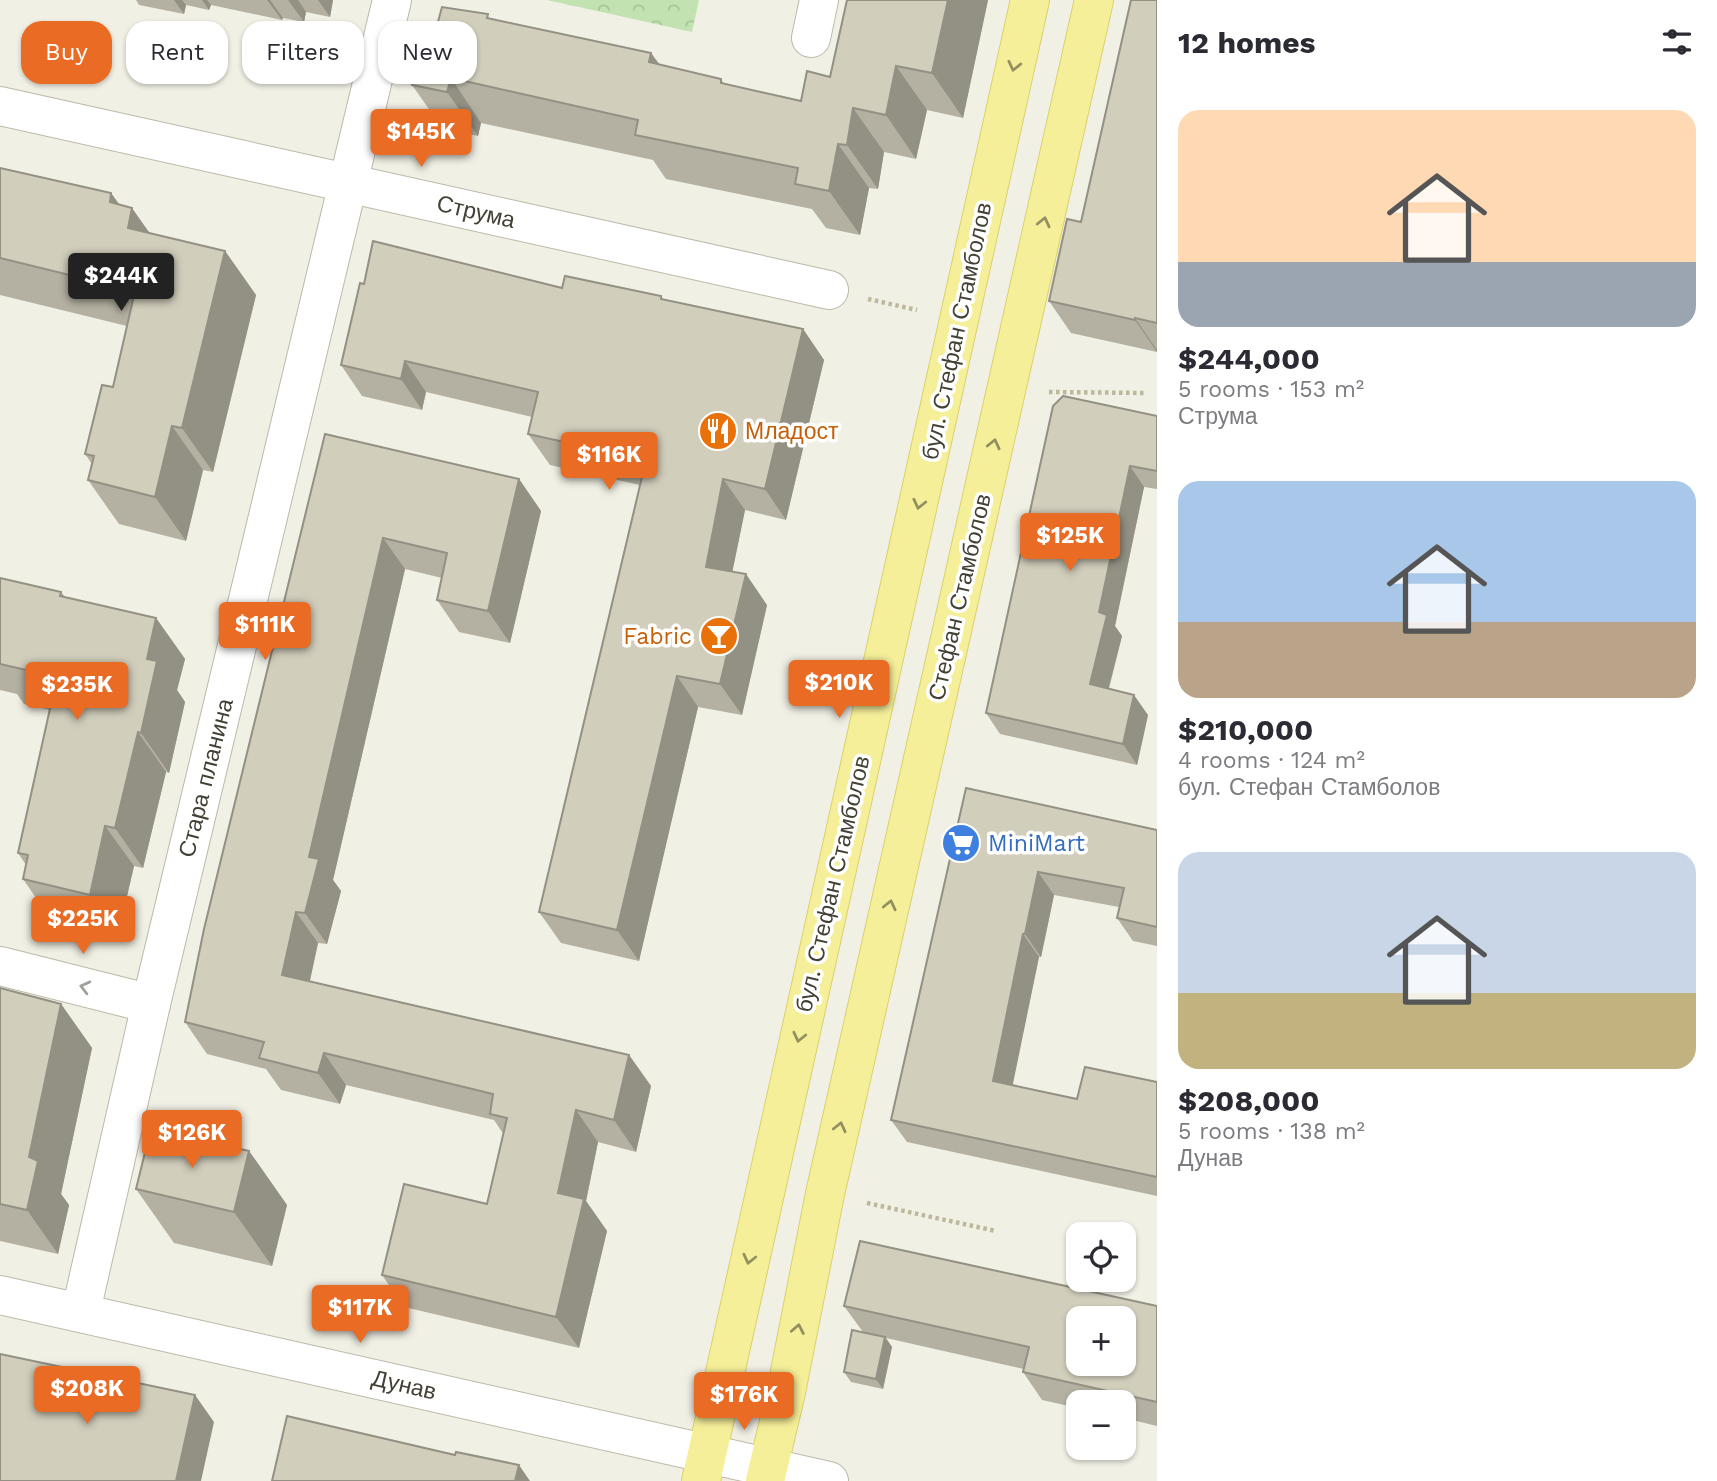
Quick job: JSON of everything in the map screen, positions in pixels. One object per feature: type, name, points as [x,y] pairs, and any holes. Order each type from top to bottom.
[{"type":"main road","name":"бул. Стефан Стамболов","points":[[704,1468],[1030,0]]},
{"type":"main road","name":"Стефан Стамболов","points":[[825,1194],[1094,0]]},
{"type":"main road","points":[[766,1474],[786,1392],[825,1194]]},
{"type":"street","name":"Стара планина","points":[[81,1311],[151,1004],[392,0]]},
{"type":"street","points":[[811,38],[819,0]]},
{"type":"street","name":"Струма","points":[[0,106],[830,290]]},
{"type":"street","points":[[0,966],[151,1004]]},
{"type":"street","name":"Дунав","points":[[0,1295],[81,1311],[704,1468],[829,1481]]},
{"type":"path","points":[[830,290],[961,320]]},
{"type":"path","points":[[1006,392],[1145,393]]},
{"type":"path","points":[[825,1194],[996,1231]]},
{"type":"green space","points":[[547,0],[699,0],[692,32]]},
{"type":"building","points":[[847,0],[948,0],[932,73],[896,66],[886,115],[853,108],[847,145],[838,144],[829,191],[795,184],[798,168],[635,135],[638,120],[477,84],[477,21],[438,21],[442,7],[488,14],[487,18],[651,53],[649,62],[721,79],[721,83],[801,101],[807,71],[830,77]]},
{"type":"building","points":[[1131,0],[1157,0],[1157,323],[1049,301],[1067,219],[1081,222]]},
{"type":"building","points":[[412,84],[449,84],[447,92]]},
{"type":"building","points":[[0,168],[111,193],[110,202],[132,208],[128,228],[225,251],[182,428],[172,426],[155,497],[88,480],[94,456],[85,454],[102,385],[113,387],[135,291],[0,258]]},
{"type":"building","points":[[373,241],[562,288],[565,276],[803,329],[765,489],[723,479],[706,567],[746,574],[720,684],[677,676],[617,930],[539,912],[646,460],[528,434],[538,392],[405,361],[401,379],[341,365]]},
{"type":"building","points":[[1063,396],[1157,416],[1157,471],[1130,466],[1099,612],[1107,615],[1090,684],[1134,695],[1123,744],[986,713],[1053,406]]},
{"type":"building","points":[[325,434],[519,479],[488,611],[437,600],[447,553],[383,538],[309,857],[319,859],[305,913],[296,912],[282,975],[629,1055],[614,1120],[576,1110],[558,1193],[584,1199],[556,1317],[382,1275],[404,1184],[487,1204],[507,1118],[490,1114],[493,1094],[324,1053],[318,1073],[259,1058],[264,1042],[185,1022],[204,929]]},
{"type":"building","points":[[0,578],[61,592],[60,596],[156,618],[147,659],[157,661],[141,733],[138,732],[115,828],[105,826],[90,895],[23,879],[28,855],[18,853],[57,677],[0,664]]},
{"type":"building","points":[[966,788],[1157,830],[1157,927],[1117,918],[1124,888],[1038,872],[993,1081],[1077,1099],[1085,1067],[1157,1082],[1157,1177],[891,1120]]},
{"type":"building","points":[[0,988],[61,1004],[29,1157],[38,1161],[27,1210],[0,1204]]},
{"type":"building","points":[[151,1128],[249,1151],[234,1212],[136,1189]]},
{"type":"building","points":[[860,1241],[1066,1286],[1066,1292],[1093,1292],[1157,1306],[1157,1402],[1136,1397],[1136,1390],[1103,1390],[1023,1372],[1029,1347],[844,1306]]},
{"type":"building","points":[[852,1330],[885,1337],[876,1379],[844,1372]]},
{"type":"building","points":[[0,1354],[195,1395],[176,1481],[0,1481]]},
{"type":"building","points":[[287,1416],[455,1455],[456,1452],[519,1465],[515,1481],[272,1481]]},
{"type":"place","name":"Младост","points":[[718,431]]},
{"type":"place","name":"Fabric","points":[[719,636]]},
{"type":"place","name":"MiniMart","points":[[961,843]]}]
